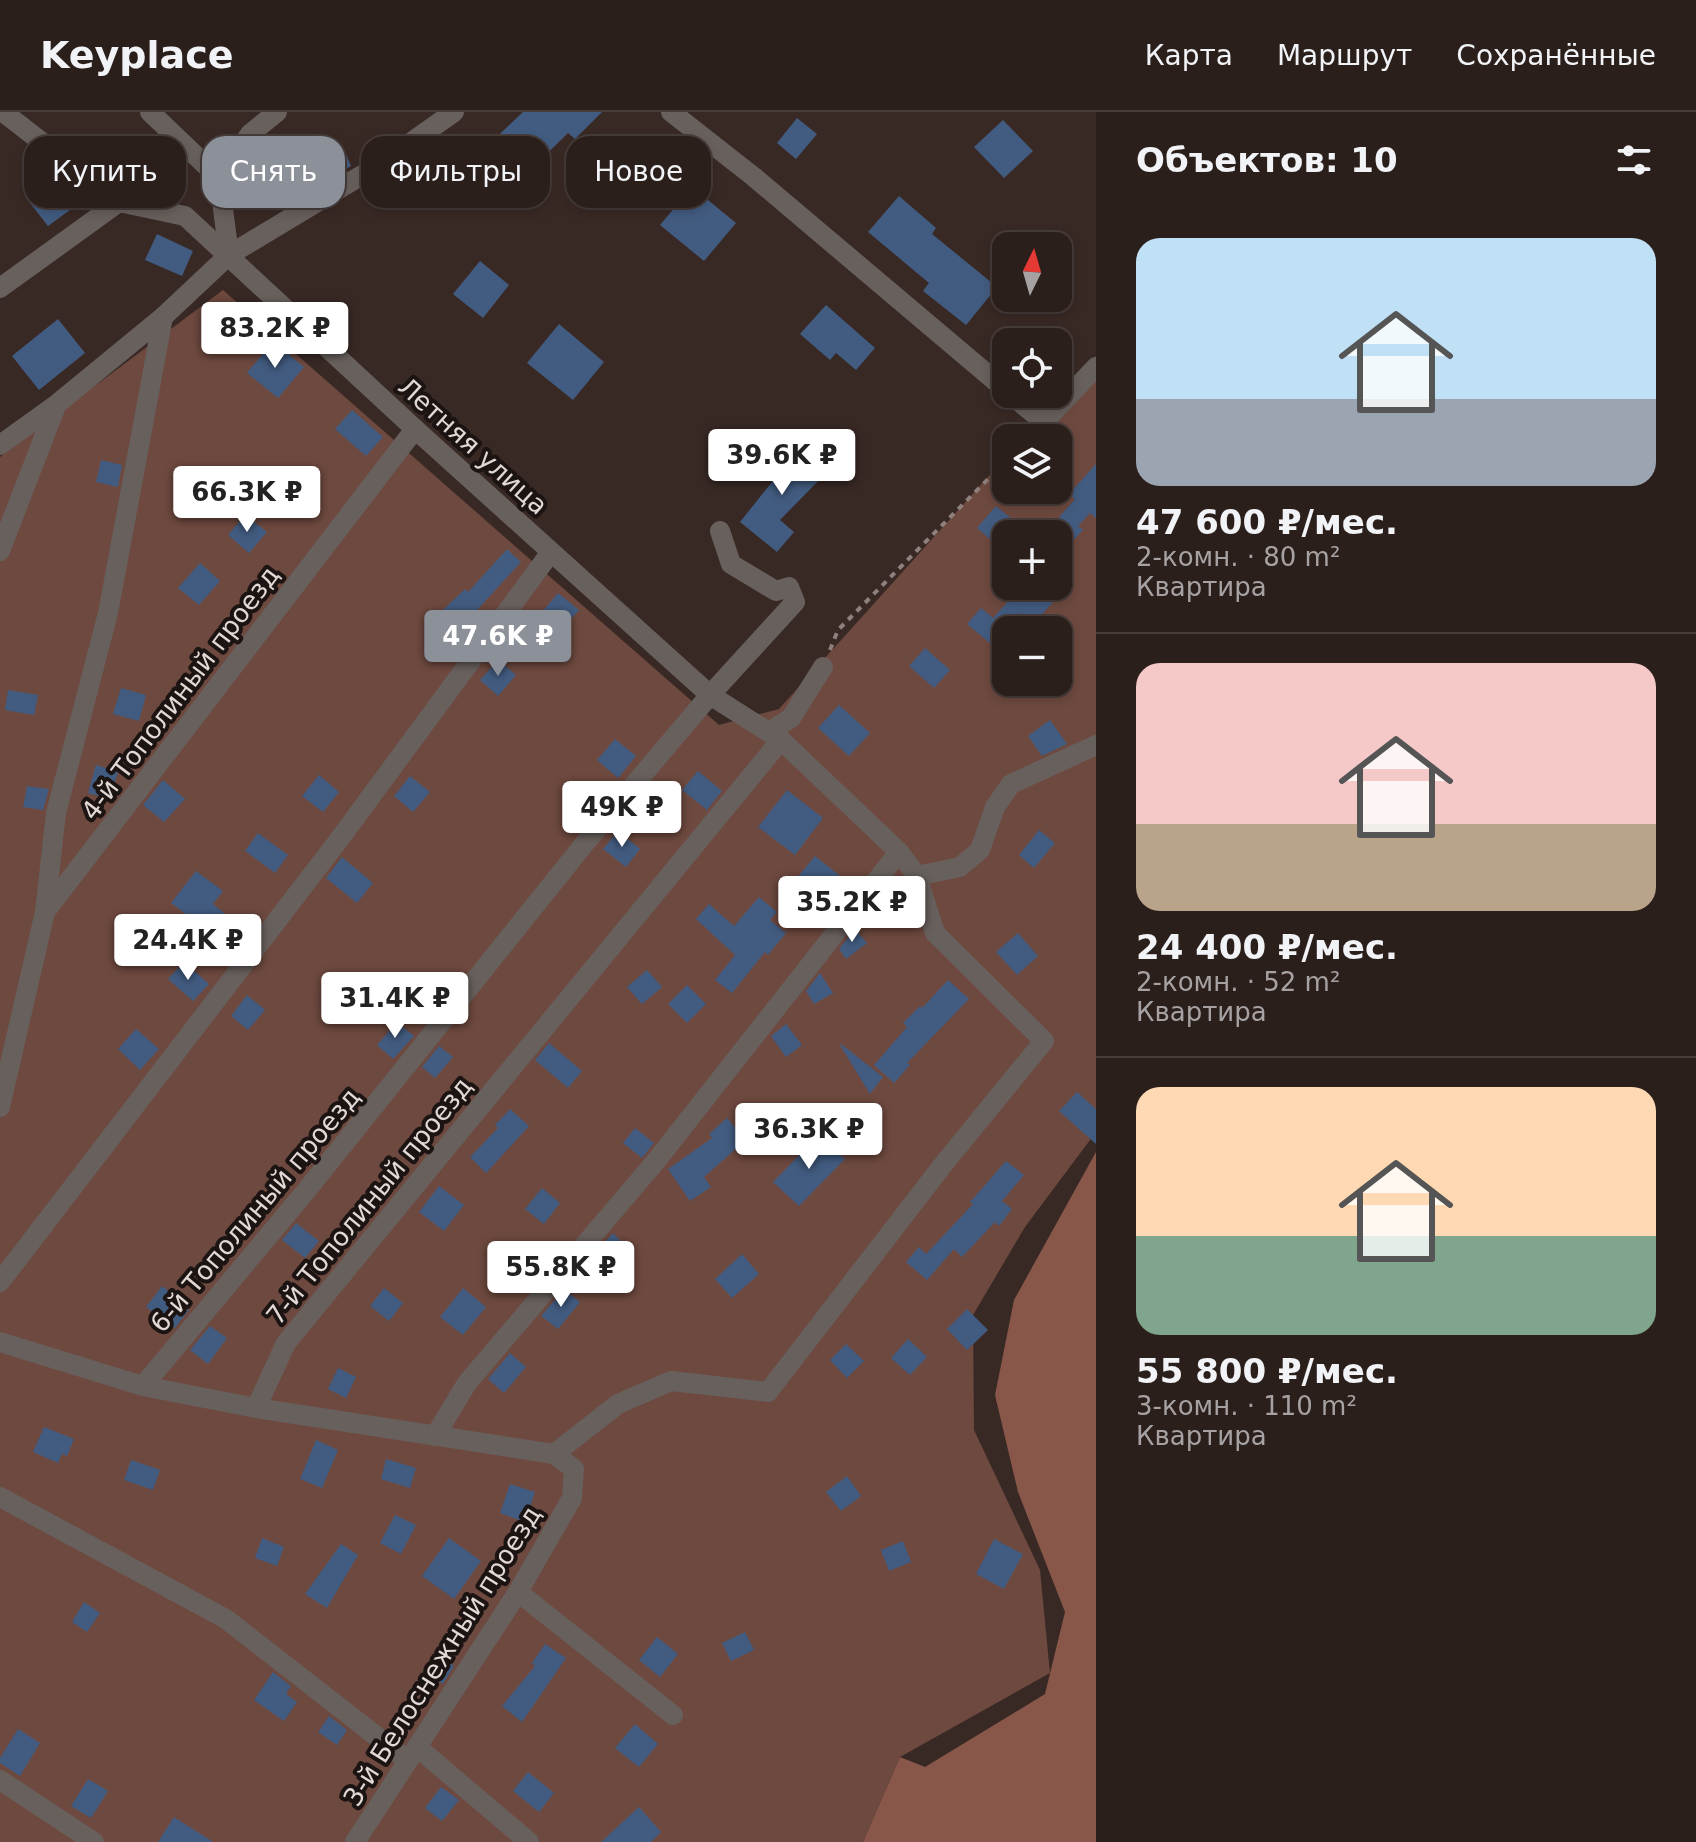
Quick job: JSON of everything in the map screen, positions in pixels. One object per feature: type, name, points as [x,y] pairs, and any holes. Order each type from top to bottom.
[{"type":"street","name":"Летняя улица","points":[[3,112],[34,136]]},
{"type":"street","points":[[150,112],[202,162]]},
{"type":"street","points":[[249,136],[277,112]]},
{"type":"street","points":[[0,445],[57,404],[163,317],[229,255],[382,163],[454,112]]},
{"type":"street","points":[[671,112],[754,177],[992,378]]},
{"type":"street","points":[[0,288],[111,208]]},
{"type":"street","name":"Летняя улица","points":[[147,208],[185,216],[263,291],[710,695],[775,736],[899,852],[917,876],[935,933],[1044,1041],[841,1295],[768,1392],[671,1381],[618,1404],[554,1454]]},
{"type":"street","points":[[223,208],[229,255]]},
{"type":"street","points":[[0,1107],[45,912],[56,813],[108,613],[163,317]]},
{"type":"street","points":[[1072,392],[1096,367]]},
{"type":"street","points":[[0,551],[57,404]]},
{"type":"street","points":[[1027,408],[1044,422],[1057,408]]},
{"type":"street","name":"4-й Тополиный проезд","points":[[45,912],[415,429]]},
{"type":"street","name":"6-й Тополиный проезд","points":[[143,1386],[306,1191],[585,843],[710,695],[795,602],[789,587],[776,591],[731,564],[720,531]]},
{"type":"street","points":[[0,1282],[341,837],[551,552]]},
{"type":"street","name":"7-й Тополиный проезд","points":[[256,1408],[286,1343],[791,718],[823,667]]},
{"type":"street","points":[[917,876],[960,867],[980,850],[995,807],[1011,784],[1096,745]]},
{"type":"street","points":[[435,1436],[467,1383],[656,1161],[899,852]]},
{"type":"street","points":[[0,1342],[143,1386],[256,1408],[554,1454]]},
{"type":"street","name":"3-й Белоснежный проезд","points":[[355,1842],[518,1592],[572,1498],[574,1469],[554,1454]]},
{"type":"street","points":[[0,1497],[226,1619],[529,1842]]},
{"type":"street","points":[[518,1592],[673,1715]]},
{"type":"street","points":[[0,1780],[94,1842]]},
{"type":"path","points":[[823,667],[838,630],[992,475]]},
{"type":"shaded area","points":[[223,290],[719,725],[779,709],[992,473],[992,504],[1072,504],[1072,424],[1035,424],[1050,408],[1072,408],[1072,383],[1096,356],[1096,1132],[1025,1227],[973,1315],[974,1430],[1040,1570],[1050,1673],[900,1757],[863,1842],[0,1842],[0,457]]},
{"type":"shaded area","points":[[1096,1152],[1096,1842],[863,1842],[900,1757],[925,1767],[1045,1694],[1065,1612],[1018,1492],[995,1395],[1014,1300]]},
{"type":"building","points":[[523,112],[602,112],[578,136],[568,133],[550,151],[550,136],[498,136]]},
{"type":"building","points":[[797,118],[817,134],[796,159],[777,143]]},
{"type":"building","points":[[1003,120],[1033,151],[1004,178],[974,147]]},
{"type":"building","points":[[345,151],[351,166],[345,170]]},
{"type":"building","points":[[899,196],[936,228],[932,234],[992,283],[992,293],[966,325],[923,291],[929,283],[868,232]]},
{"type":"building","points":[[711,203],[736,223],[704,261],[660,225],[674,208],[711,208]]},
{"type":"building","points":[[34,208],[68,208],[70,210],[48,226]]},
{"type":"building","points":[[157,234],[193,251],[182,276],[145,260]]},
{"type":"building","points":[[480,261],[509,285],[483,318],[453,294]]},
{"type":"building","points":[[826,305],[875,348],[856,370],[836,353],[830,360],[800,334]]},
{"type":"building","points":[[58,319],[85,353],[39,390],[12,356]]},
{"type":"building","points":[[559,324],[604,362],[573,400],[527,363]]},
{"type":"building","points":[[273,341],[304,367],[278,398],[247,373]]},
{"type":"building","points":[[352,410],[383,437],[366,456],[335,429]]},
{"type":"building","points":[[794,444],[825,474],[780,520],[794,532],[777,552],[740,522],[772,482],[764,474]]},
{"type":"building","points":[[101,460],[122,465],[118,487],[96,482]]},
{"type":"building","points":[[1096,464],[1096,518],[1090,513],[1078,526],[1083,530],[1072,542],[1072,520],[1057,520],[1075,499],[1072,491]]},
{"type":"building","points":[[996,506],[1013,520],[992,520],[992,541],[977,528]]},
{"type":"building","points":[[245,515],[267,532],[249,553],[228,535]]},
{"type":"building","points":[[507,549],[521,562],[459,630],[441,612],[465,589],[468,592]]},
{"type":"building","points":[[200,563],[220,581],[199,605],[178,588]]},
{"type":"building","points":[[558,593],[579,610],[562,629],[542,612]]},
{"type":"building","points":[[1009,600],[1055,600],[1040,616],[1022,616],[1019,613],[1016,616],[995,616]]},
{"type":"building","points":[[981,608],[992,617],[992,645],[967,624]]},
{"type":"building","points":[[925,648],[950,670],[934,688],[909,666]]},
{"type":"building","points":[[498,660],[516,675],[498,696],[480,680]]},
{"type":"building","points":[[121,688],[146,695],[139,721],[113,714]]},
{"type":"building","points":[[8,690],[38,695],[34,715],[5,710]]},
{"type":"building","points":[[839,705],[870,733],[849,756],[818,728]]},
{"type":"building","points":[[1050,720],[1067,744],[1042,756],[1028,736]]},
{"type":"building","points":[[615,739],[636,756],[618,778],[597,760]]},
{"type":"building","points":[[96,765],[118,772],[110,799],[88,793]]},
{"type":"building","points":[[698,771],[722,791],[707,810],[682,790]]},
{"type":"building","points":[[319,775],[339,792],[323,812],[302,796]]},
{"type":"building","points":[[410,776],[430,792],[413,812],[394,796]]},
{"type":"building","points":[[163,780],[185,799],[164,822],[143,805]]},
{"type":"building","points":[[27,786],[49,789],[43,810],[23,807]]},
{"type":"building","points":[[787,790],[823,818],[795,855],[758,827]]},
{"type":"building","points":[[1039,830],[1055,843],[1034,868],[1019,855]]},
{"type":"building","points":[[618,831],[640,849],[626,867],[603,849]]},
{"type":"building","points":[[258,833],[288,855],[275,873],[245,851]]},
{"type":"building","points":[[815,856],[845,880],[821,910],[791,885]]},
{"type":"building","points":[[342,857],[373,883],[357,903],[326,878]]},
{"type":"building","points":[[196,871],[223,891],[213,904],[229,917],[215,936],[171,903]]},
{"type":"building","points":[[759,897],[777,912],[770,920],[786,933],[768,955],[765,952],[732,993],[715,980],[735,955],[696,919],[709,904],[734,926]]},
{"type":"building","points":[[855,929],[867,943],[846,959],[839,949]]},
{"type":"building","points":[[1018,933],[1038,956],[1017,975],[996,952]]},
{"type":"building","points":[[184,962],[209,984],[193,1001],[168,979]]},
{"type":"building","points":[[647,970],[662,987],[642,1004],[627,987]]},
{"type":"building","points":[[820,973],[833,993],[814,1004],[806,991]]},
{"type":"building","points":[[948,980],[969,999],[907,1063],[910,1065],[894,1083],[874,1065],[907,1027],[903,1023]]},
{"type":"building","points":[[687,985],[706,1004],[687,1023],[668,1004]]},
{"type":"building","points":[[247,995],[265,1010],[248,1030],[231,1016]]},
{"type":"building","points":[[397,1022],[414,1036],[393,1059],[377,1045]]},
{"type":"building","points":[[786,1024],[802,1045],[786,1057],[771,1036]]},
{"type":"building","points":[[136,1029],[159,1049],[140,1070],[118,1049]]},
{"type":"building","points":[[549,1043],[582,1071],[568,1088],[535,1060]]},
{"type":"building","points":[[840,1045],[883,1077],[870,1094]]},
{"type":"building","points":[[439,1046],[453,1057],[435,1078],[422,1067]]},
{"type":"building","points":[[1077,1092],[1096,1109],[1096,1144],[1059,1111]]},
{"type":"building","points":[[510,1109],[529,1126],[486,1173],[470,1157],[498,1128],[495,1125]]},
{"type":"building","points":[[727,1118],[746,1140],[704,1177],[711,1187],[690,1201],[668,1169],[712,1138],[709,1134]]},
{"type":"building","points":[[635,1128],[654,1143],[642,1158],[623,1143]]},
{"type":"building","points":[[818,1136],[845,1159],[799,1206],[773,1182]]},
{"type":"building","points":[[1006,1161],[1024,1175],[1002,1201],[1012,1209],[999,1226],[995,1222],[962,1257],[954,1249],[927,1280],[906,1262],[919,1247],[926,1254],[973,1204],[970,1202]]},
{"type":"building","points":[[439,1186],[464,1205],[444,1231],[419,1212]]},
{"type":"building","points":[[542,1188],[560,1203],[544,1224],[525,1209]]},
{"type":"building","points":[[296,1223],[319,1241],[305,1258],[282,1240]]},
{"type":"building","points":[[613,1233],[628,1248],[615,1261],[601,1246]]},
{"type":"building","points":[[742,1254],[759,1274],[732,1298],[715,1279]]},
{"type":"building","points":[[162,1286],[187,1305],[185,1307],[189,1310],[175,1328],[146,1307]]},
{"type":"building","points":[[384,1288],[403,1303],[389,1321],[370,1306]]},
{"type":"building","points":[[463,1288],[486,1307],[463,1335],[440,1317]]},
{"type":"building","points":[[564,1289],[580,1302],[558,1329],[541,1316]]},
{"type":"building","points":[[967,1309],[988,1330],[967,1350],[947,1329]]},
{"type":"building","points":[[210,1326],[227,1338],[208,1364],[190,1350]]},
{"type":"building","points":[[908,1339],[927,1357],[910,1375],[891,1358]]},
{"type":"building","points":[[846,1344],[864,1361],[847,1378],[830,1360]]},
{"type":"building","points":[[510,1353],[526,1367],[504,1393],[488,1379]]},
{"type":"building","points":[[338,1368],[356,1377],[346,1398],[328,1389]]},
{"type":"building","points":[[44,1427],[74,1439],[67,1456],[62,1454],[58,1463],[33,1452]]},
{"type":"building","points":[[316,1440],[338,1450],[322,1488],[300,1479]]},
{"type":"building","points":[[386,1459],[416,1468],[410,1488],[381,1479]]},
{"type":"building","points":[[131,1460],[160,1470],[153,1490],[124,1480]]},
{"type":"building","points":[[847,1476],[861,1496],[841,1511],[826,1492]]},
{"type":"building","points":[[510,1484],[535,1492],[525,1522],[500,1513]]},
{"type":"building","points":[[395,1515],[416,1525],[401,1554],[380,1543]]},
{"type":"building","points":[[262,1538],[284,1547],[277,1566],[255,1558]]},
{"type":"building","points":[[449,1538],[481,1561],[454,1599],[422,1576]]},
{"type":"building","points":[[994,1539],[1023,1554],[1004,1589],[976,1574]]},
{"type":"building","points":[[903,1541],[911,1562],[889,1571],[881,1550]]},
{"type":"building","points":[[341,1544],[358,1555],[327,1608],[305,1594]]},
{"type":"building","points":[[84,1602],[100,1613],[87,1632],[72,1622]]},
{"type":"building","points":[[745,1632],[754,1650],[731,1661],[722,1643]]},
{"type":"building","points":[[657,1637],[678,1654],[660,1677],[639,1660]]},
{"type":"building","points":[[545,1644],[566,1658],[522,1722],[502,1706],[535,1666],[532,1663]]},
{"type":"building","points":[[435,1653],[454,1666],[443,1684],[423,1670]]},
{"type":"building","points":[[273,1672],[291,1686],[286,1694],[297,1702],[284,1721],[254,1700]]},
{"type":"building","points":[[329,1716],[347,1730],[337,1745],[318,1732]]},
{"type":"building","points":[[635,1724],[658,1744],[639,1767],[615,1748]]},
{"type":"building","points":[[18,1729],[40,1743],[20,1776],[0,1763]]},
{"type":"building","points":[[528,1772],[554,1793],[539,1812],[513,1791]]},
{"type":"building","points":[[88,1779],[108,1791],[91,1818],[71,1806]]},
{"type":"building","points":[[441,1787],[459,1800],[442,1821],[425,1808]]},
{"type":"building","points":[[639,1807],[661,1832],[651,1842],[601,1842]]},
{"type":"building","points":[[174,1817],[213,1842],[158,1842]]}]
